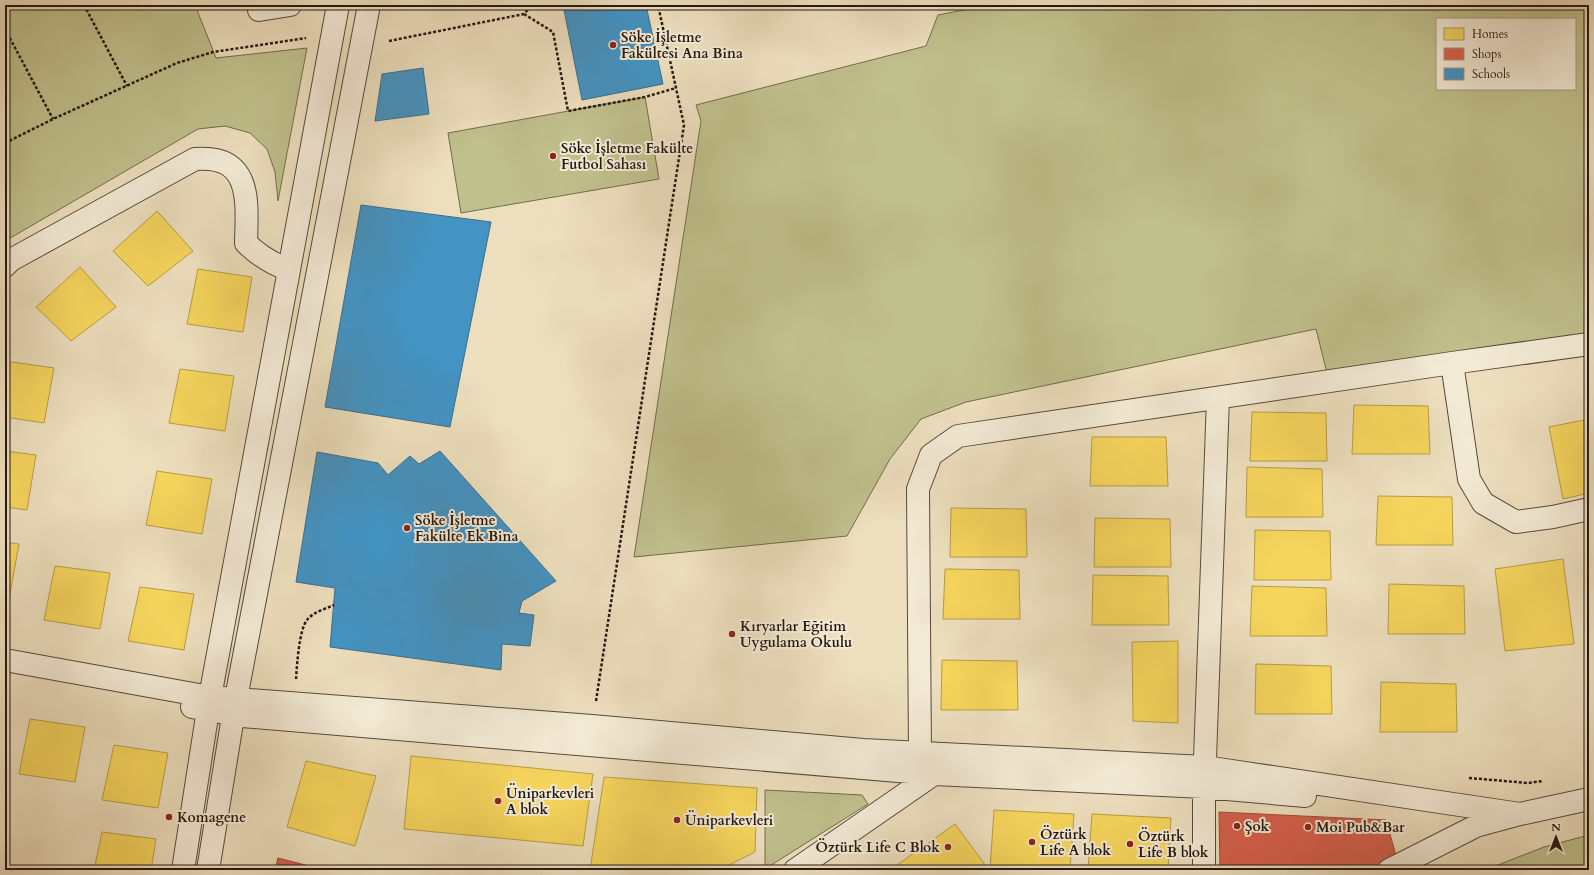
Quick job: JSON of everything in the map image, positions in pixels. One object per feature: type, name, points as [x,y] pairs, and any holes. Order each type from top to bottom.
[{"type":"street","points":[[259,10],[290,5]]},
{"type":"street","points":[[183,870],[209,703],[338,5]]},
{"type":"street","points":[[208,870],[235,707],[369,5]]},
{"type":"street","points":[[5,266],[11,260],[195,159],[205,158],[216,160],[233,170],[240,178],[245,188],[247,199],[246,242],[256,253],[280,267],[289,270]]},
{"type":"street","points":[[934,774],[920,753],[918,490],[931,455],[958,436],[1589,344]]},
{"type":"street","points":[[1452,363],[1469,479],[1483,503],[1516,522],[1553,517],[1589,509]]},
{"type":"street","points":[[1204,870],[1205,777],[1218,398]]},
{"type":"street","points":[[5,660],[209,703]]},
{"type":"street","points":[[5,676],[235,707],[934,774],[1205,777]]},
{"type":"street","points":[[235,707],[592,726],[863,750],[920,753],[1205,777],[1520,814]]},
{"type":"street","points":[[795,870],[934,774]]},
{"type":"street","points":[[1389,870],[1476,826],[1520,814],[1589,799]]},
{"type":"path","points":[[84,5],[126,86]]},
{"type":"path","points":[[362,41],[387,42],[524,14],[532,5]]},
{"type":"path","points":[[592,726],[684,125],[658,5]]},
{"type":"path","points":[[524,14],[553,32],[568,111],[645,97],[676,88]]},
{"type":"path","points":[[5,28],[53,119]]},
{"type":"path","points":[[5,143],[53,119],[177,63],[214,52],[310,37],[332,38]]},
{"type":"path","points":[[295,681],[303,627],[316,613],[334,605]]},
{"type":"green space","points":[[5,5],[195,5],[216,58],[307,48],[278,201],[275,172],[267,149],[250,133],[225,126],[198,129],[5,241]]},
{"type":"green space","points":[[989,5],[1589,5],[1589,347],[1329,381],[1316,329],[966,402],[921,419],[890,459],[847,536],[634,557],[701,121],[696,105],[926,46],[938,15]]},
{"type":"green space","name":"Söke İşletme Fakülte Futbol Sahası","points":[[645,97],[659,179],[461,213],[448,133]]},
{"type":"green space","points":[[765,790],[862,795],[868,804],[765,869]]},
{"type":"green space","points":[[1589,835],[1589,870],[1485,870],[1544,847]]},
{"type":"building: Homes","points":[[157,211],[193,251],[148,286],[113,251]]},
{"type":"building: Homes","points":[[80,267],[116,307],[71,341],[36,307]]},
{"type":"building: Homes","points":[[198,269],[252,277],[243,332],[187,324]]},
{"type":"building: Homes","points":[[5,361],[54,368],[44,423],[5,417]]},
{"type":"building: Homes","points":[[180,369],[234,376],[225,431],[169,423]]},
{"type":"building: Homes","points":[[1354,405],[1428,406],[1430,454],[1352,454]]},
{"type":"building: Homes","points":[[1252,412],[1326,413],[1327,461],[1250,461]]},
{"type":"building: Homes","points":[[1589,419],[1589,493],[1563,499],[1549,427]]},
{"type":"building: Homes","points":[[1092,437],[1166,437],[1168,486],[1090,486]]},
{"type":"building: Homes","points":[[5,451],[36,455],[27,510],[5,507]]},
{"type":"building: Homes","points":[[1247,467],[1322,469],[1323,517],[1246,517]]},
{"type":"building: Homes","points":[[157,471],[212,479],[202,534],[146,525]]},
{"type":"building: Homes","points":[[1378,496],[1452,497],[1453,545],[1376,545]]},
{"type":"building: Homes","points":[[951,508],[1026,509],[1027,557],[950,557]]},
{"type":"building: Homes","points":[[1095,518],[1170,519],[1171,567],[1094,567]]},
{"type":"building: Homes","points":[[1255,530],[1330,531],[1331,580],[1254,580]]},
{"type":"building: Homes","points":[[5,542],[19,544],[9,599],[5,598]]},
{"type":"building: Homes","points":[[1563,559],[1574,644],[1505,651],[1495,569]]},
{"type":"building: Homes","points":[[55,566],[110,573],[100,629],[44,620]]},
{"type":"building: Homes","points":[[945,569],[1019,570],[1020,619],[943,619]]},
{"type":"building: Homes","points":[[1093,575],[1168,576],[1169,625],[1092,625]]},
{"type":"building: Homes","points":[[1389,584],[1464,586],[1465,634],[1388,634]]},
{"type":"building: Homes","points":[[1252,586],[1326,588],[1327,636],[1250,636]]},
{"type":"building: Homes","points":[[140,587],[194,594],[184,650],[128,641]]},
{"type":"building: Homes","points":[[1178,641],[1178,723],[1133,721],[1132,642]]},
{"type":"building: Homes","points":[[942,660],[1017,661],[1018,710],[941,710]]},
{"type":"building: Homes","points":[[1256,664],[1331,666],[1332,714],[1255,714]]},
{"type":"building: Homes","points":[[1381,682],[1456,684],[1457,732],[1380,732]]},
{"type":"building: Homes","points":[[30,719],[85,727],[75,782],[19,774]]},
{"type":"building: Homes","points":[[114,745],[168,753],[158,808],[102,800]]},
{"type":"building: Homes","name":"Üniparkevleri A blok","points":[[411,756],[593,774],[583,846],[404,829]]},
{"type":"building: Homes","points":[[306,761],[376,776],[355,846],[287,827]]},
{"type":"building: Homes","name":"Üniparkevleri","points":[[604,777],[757,788],[755,852],[719,870],[590,870]]},
{"type":"building: Homes","name":"Öztürk Life A blok","points":[[994,810],[1074,814],[1070,870],[990,870]]},
{"type":"building: Homes","name":"Öztürk Life B blok","points":[[1092,814],[1171,818],[1168,870],[1088,870]]},
{"type":"building: Homes","name":"Öztürk Life C Blok","points":[[955,824],[989,870],[890,870]]},
{"type":"building: Homes","points":[[102,832],[156,839],[151,870],[94,870]]},
{"type":"building: Homes","points":[[536,866],[536,870],[482,870]]},
{"type":"building: Shops","points":[[1219,812],[1386,820],[1397,859],[1370,870],[1220,870]]},
{"type":"building: Shops","points":[[278,858],[325,870],[275,870]]},
{"type":"building: Schools","name":"Söke İşletme Fakültesi Ana Bina","points":[[563,5],[646,5],[663,84],[582,100]]},
{"type":"building: Schools","points":[[423,68],[429,114],[375,121],[382,74]]},
{"type":"building: Schools","points":[[361,205],[491,222],[450,427],[325,407]]},
{"type":"building: Schools","name":"Söke İşletme Fakülte Ek Bina","points":[[440,451],[556,581],[522,601],[519,613],[534,615],[530,646],[502,644],[501,670],[330,647],[335,588],[296,582],[317,452],[378,463],[388,475],[410,456],[419,464]]},
{"type":"place","name":"Söke İşletme Fakültesi Ana Bina","points":[[613,45]]},
{"type":"place","name":"Söke İşletme Fakülte Futbol Sahası","points":[[553,156]]},
{"type":"place","name":"Söke İşletme Fakülte Ek Bina","points":[[407,528]]},
{"type":"place","name":"Kıryarlar Eğitim Uygulama Okulu","points":[[732,634]]},
{"type":"place","name":"Üniparkevleri A blok","points":[[498,801]]},
{"type":"place","name":"Komagene","points":[[169,817]]},
{"type":"place","name":"Üniparkevleri","points":[[677,820]]},
{"type":"place","name":"Şok","points":[[1237,826]]},
{"type":"place","name":"Moi Pub&Bar","points":[[1308,827]]},
{"type":"place","name":"Öztürk Life A blok","points":[[1032,842]]},
{"type":"place","name":"Öztürk Life B blok","points":[[1130,844]]},
{"type":"place","name":"Öztürk Life C Blok","points":[[948,847]]}]
